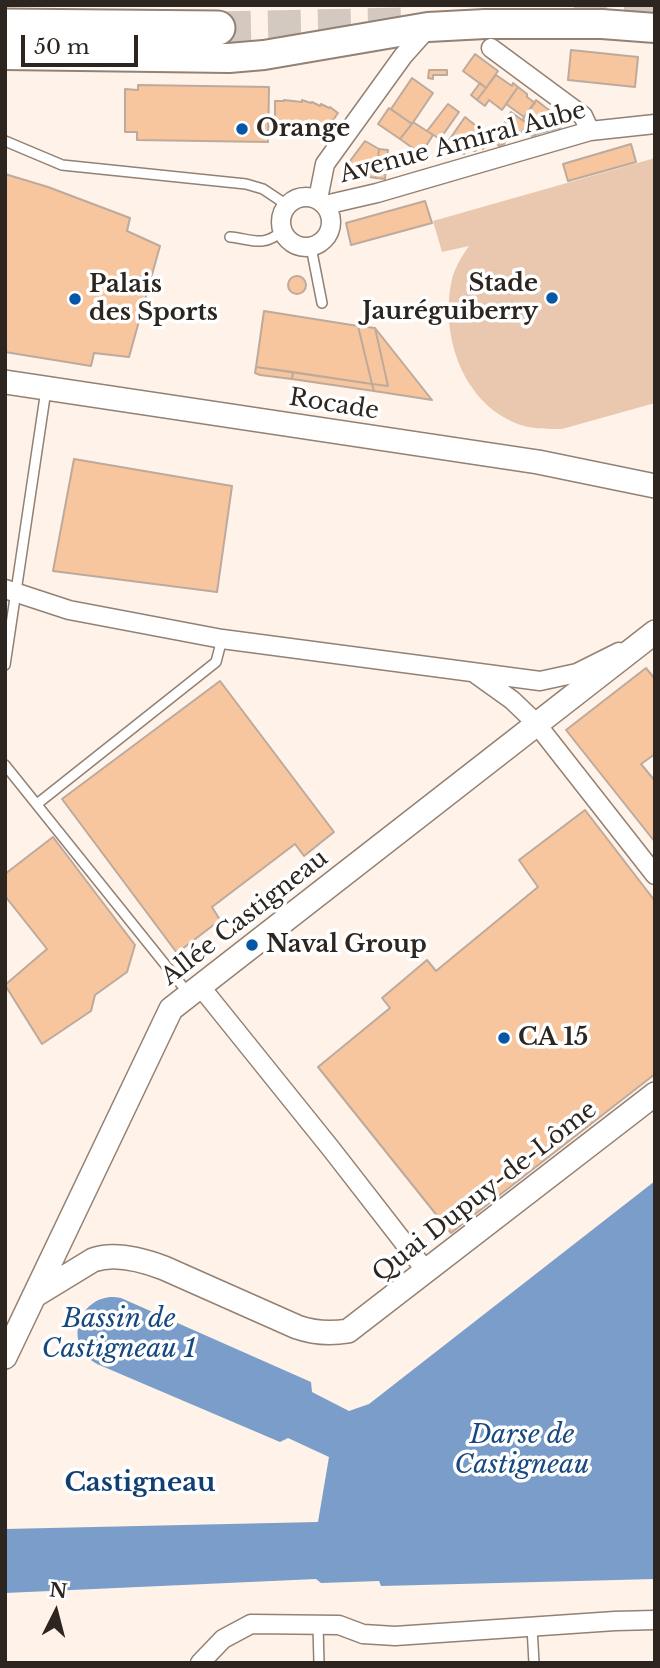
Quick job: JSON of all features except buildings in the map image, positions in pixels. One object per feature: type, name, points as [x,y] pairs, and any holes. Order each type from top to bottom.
[{"type":"highway","points":[[5,26],[218,28]]},
{"type":"main road","points":[[5,55],[229,58],[264,55],[428,27],[602,24],[655,28]]},
{"type":"street","points":[[322,202],[326,164],[403,56],[428,27]]},
{"type":"street","points":[[491,48],[583,116],[590,131]]},
{"type":"street","name":"Avenue Amiral Aube","points":[[322,202],[377,192],[590,131],[655,124]]},
{"type":"street","points":[[302,197],[322,202],[331,217],[330,233],[325,240],[311,247],[290,242],[282,230],[281,219],[287,205],[302,197]]},
{"type":"street","name":"Rocade","points":[[5,382],[538,462],[655,486]]},
{"type":"street","points":[[11,591],[69,610],[222,639],[540,681],[577,673],[654,635]]},
{"type":"street","name":"Allée Castigneau","points":[[5,1357],[171,1009],[654,635]]},
{"type":"street","points":[[475,673],[512,700],[537,724],[655,875]]},
{"type":"street","points":[[194,990],[332,1150],[426,1271]]},
{"type":"street","name":"Quai Dupuy-de-Lôme","points":[[34,1296],[93,1260],[102,1257],[126,1258],[151,1262],[297,1327],[323,1333],[348,1331],[655,1094]]},
{"type":"street","points":[[200,1663],[223,1639],[251,1624],[339,1625],[363,1634],[395,1636],[655,1620]]},
{"type":"lane","points":[[5,141],[62,165],[246,184],[262,189],[287,205]]},
{"type":"lane","points":[[230,237],[260,242],[275,237],[282,230]]},
{"type":"lane","points":[[311,247],[322,303]]},
{"type":"lane","points":[[5,665],[11,591],[46,388]]},
{"type":"lane","points":[[37,804],[216,662],[222,639]]},
{"type":"lane","points":[[5,765],[194,990]]},
{"type":"lane","points":[[318,1625],[319,1663]]},
{"type":"lane","points":[[532,1627],[534,1663]]},
{"type":"shaded area","name":"Stade Jauréguiberry","points":[[655,158],[655,403],[562,429],[524,426],[503,417],[471,387],[453,346],[449,323],[452,279],[469,246],[442,252],[433,221]]},
{"type":"water","name":"Darse de Castigneau","points":[[655,1181],[655,1579],[381,1586],[379,1581],[321,1583],[316,1579],[5,1593],[5,1529],[318,1522],[329,1457],[288,1438],[280,1442],[92,1361],[81,1347],[78,1325],[82,1315],[98,1300],[121,1298],[311,1382],[312,1392],[349,1411],[369,1404]]},
{"type":"tunnel","points":[[574,5],[655,7]]},
{"type":"tunnel","points":[[218,28],[404,24]]},
{"type":"place","name":"Orange","points":[[242,129]]},
{"type":"place","name":"Stade Jauréguiberry","points":[[552,298]]},
{"type":"place","name":"Palais des Sports","points":[[75,299]]},
{"type":"place","name":"Naval Group","points":[[252,945]]},
{"type":"place","name":"CA 15","points":[[504,1038]]},
{"type":"district","name":"Castigneau","points":[[140,1484]]},
{"type":"water label","name":"Bassin de Castigneau 1","points":[[119,1335]]}]
